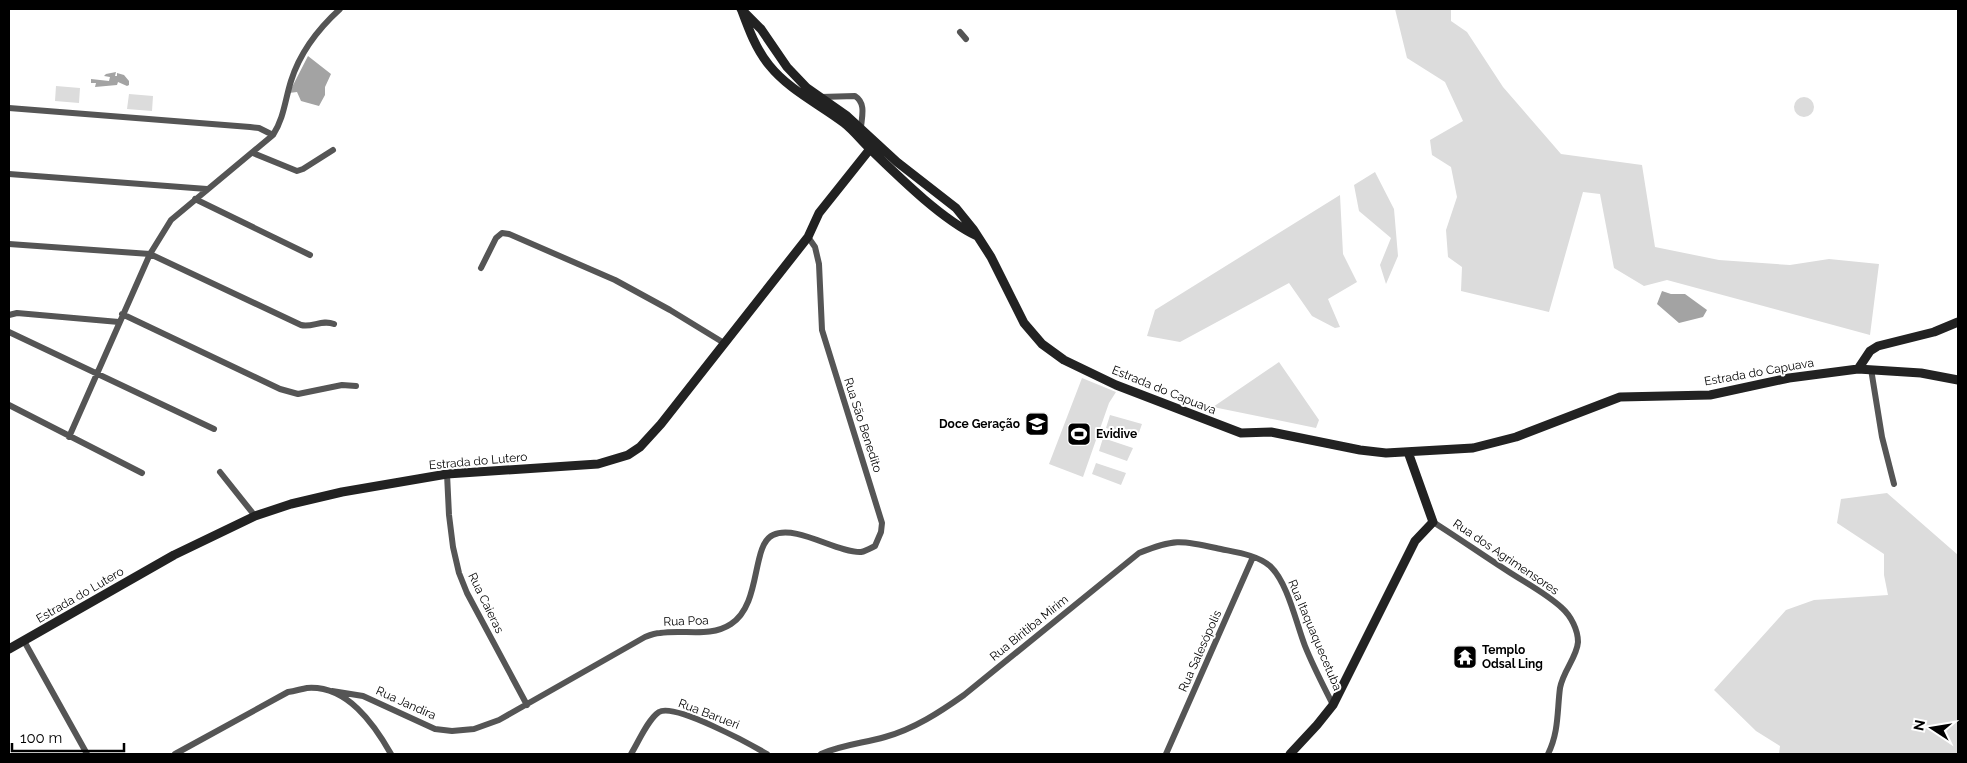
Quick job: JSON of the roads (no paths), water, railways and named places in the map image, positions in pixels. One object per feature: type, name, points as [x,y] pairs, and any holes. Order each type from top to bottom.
[{"type":"main road","name":"Estrada do Capuava","points":[[741,9],[761,29],[797,78],[820,98],[861,127],[896,162],[951,203],[967,220],[991,257],[1024,323],[1042,344],[1082,369],[1176,410],[1241,433],[1271,432],[1360,450],[1386,453],[1473,448],[1525,434],[1620,397],[1710,395],[1789,378],[1858,369],[1920,373],[1958,380]]},
{"type":"main road","name":"Estrada do Capuava","points":[[741,9],[754,41],[768,64],[788,84],[845,124],[914,190],[966,231],[978,237]]},
{"type":"main road","points":[[768,64],[770,56],[779,56]]},
{"type":"main road","name":"Estrada do Lutero","points":[[9,649],[174,555],[255,516],[291,504],[342,492],[447,474],[598,464],[628,455],[640,447],[661,424],[808,236],[819,213],[872,151]]},
{"type":"main road","points":[[942,213],[949,209],[951,203]]},
{"type":"main road","points":[[1858,369],[1870,351],[1878,346],[1934,332],[1958,322]]},
{"type":"main road","points":[[1290,754],[1333,705],[1415,541],[1432,522],[1408,452]]},
{"type":"street","points":[[68,437],[122,314],[162,231],[171,220],[195,199],[273,135],[282,118],[290,81],[297,64],[309,42],[340,9]]},
{"type":"street","points":[[960,32],[966,40]]},
{"type":"street","points":[[820,98],[855,96],[863,104],[861,127]]},
{"type":"street","points":[[9,108],[250,127],[259,128],[273,135]]},
{"type":"street","points":[[253,153],[298,171],[333,150]]},
{"type":"street","points":[[9,174],[207,189]]},
{"type":"street","points":[[195,199],[310,255]]},
{"type":"street","points":[[482,268],[496,238],[502,233],[509,234],[615,280],[724,342]]},
{"type":"street","name":"Rua São Benedito","points":[[803,535],[861,552],[875,546],[881,532],[882,522],[822,330],[819,264],[815,247],[808,236]]},
{"type":"street","points":[[9,244],[150,254],[301,325],[308,326],[326,322],[334,324]]},
{"type":"street","points":[[9,315],[17,313],[119,322]]},
{"type":"street","points":[[122,314],[280,389],[298,394],[342,385],[356,386]]},
{"type":"street","points":[[9,332],[214,430]]},
{"type":"street","points":[[1871,369],[1882,437],[1894,484]]},
{"type":"street","points":[[9,405],[68,437],[142,473]]},
{"type":"street","points":[[220,472],[255,516]]},
{"type":"street","name":"Rua Caieras","points":[[447,474],[451,531],[459,573],[467,593],[527,705]]},
{"type":"street","name":"Rua dos Agrimensores","points":[[1432,522],[1541,592],[1562,608],[1570,618],[1577,633],[1578,642],[1563,676],[1558,723],[1554,743],[1548,754]]},
{"type":"street","name":"Rua Poa","points":[[527,705],[646,636],[660,633],[717,631],[731,624],[742,615],[748,603],[753,590],[764,542],[770,536],[777,533],[803,535]]},
{"type":"street","name":"Rua Biritiba Mirim","points":[[821,754],[830,750],[887,737],[936,715],[964,695],[1139,554],[1160,544],[1173,541],[1197,544],[1253,557]]},
{"type":"street","name":"Rua Itaquaquecetuba","points":[[1253,557],[1269,566],[1276,574],[1314,669],[1333,705]]},
{"type":"street","name":"Rua Salesópolis","points":[[1166,754],[1253,557]]},
{"type":"street","points":[[24,641],[87,754]]},
{"type":"street","name":"Rua Jandira","points":[[175,754],[288,692],[309,688],[363,696],[435,729],[452,732],[474,729],[500,720],[527,705]]},
{"type":"street","name":"Rua Jandira","points":[[332,691],[359,709],[391,754]]},
{"type":"street","points":[[359,709],[363,696]]},
{"type":"street","name":"Rua Barueri","points":[[631,754],[654,717],[666,710],[676,711],[721,730],[766,754]]},
{"type":"place","name":"Doce Geração","points":[[1037,424]]},
{"type":"place","name":"Evidive","points":[[1079,434]]},
{"type":"place","name":"Templo Odsal Ling","points":[[1465,657]]}]
